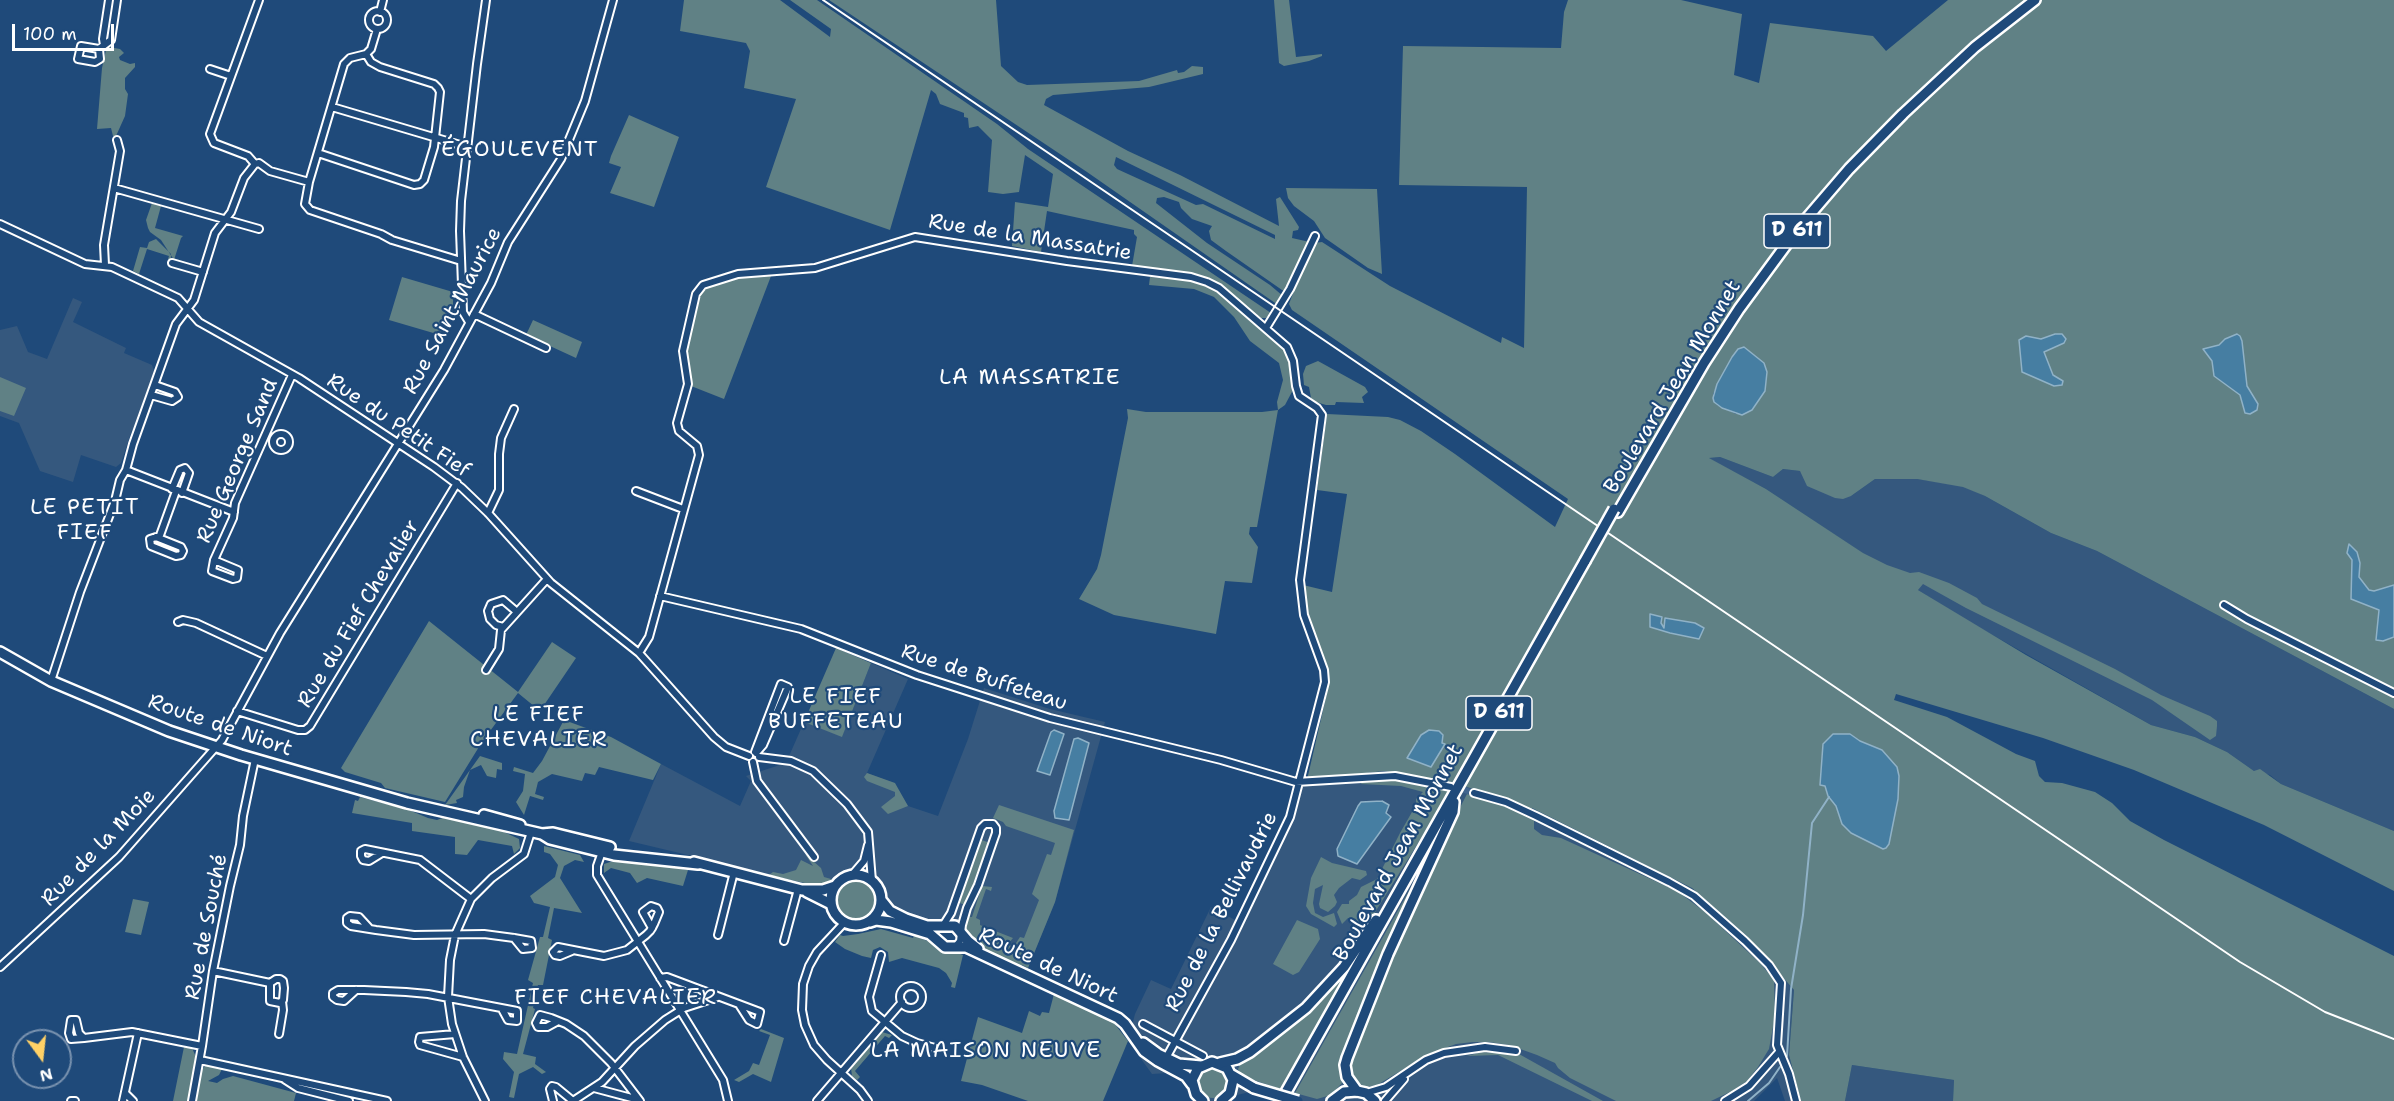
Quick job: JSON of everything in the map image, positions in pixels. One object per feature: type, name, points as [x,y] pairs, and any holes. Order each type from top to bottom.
[{"type":"main road","name":"Boulevard Jean Monnet","points":[[1616,510],[1700,360],[1747,290],[1803,216],[1863,147],[1900,111],[1966,49],[2027,0]]},
{"type":"main road","name":"Boulevard Jean Monnet","points":[[1616,510],[1710,354],[1751,292],[1800,226],[1849,169],[1903,114],[1969,53],[2034,0]]},
{"type":"main road","name":"D 611","points":[[1587,562],[1616,510]]},
{"type":"main road","name":"Boulevard Jean Monnet","points":[[1285,1101],[1587,562]]},
{"type":"main road","name":"Boulevard Jean Monnet","points":[[1281,1101],[1412,866],[1587,562]]},
{"type":"main road","name":"Route de Niort","points":[[0,652],[51,681],[168,730],[255,759],[407,803],[542,834],[550,839],[734,872],[800,889],[831,904]]},
{"type":"main road","points":[[1376,1101],[1362,1092],[1347,1077],[1345,1065],[1392,944],[1453,812],[1454,802]]},
{"type":"main road","points":[[1165,1061],[1186,1065],[1202,1061],[1220,1063],[1250,1053],[1324,991],[1353,956],[1407,870],[1412,866]]},
{"type":"main road","points":[[852,875],[865,876],[872,881],[878,888],[882,900],[878,913],[870,922],[856,926],[844,923],[836,915],[831,904],[831,894],[835,886],[840,880],[852,875]]},
{"type":"main road","name":"Route de Niort","points":[[800,889],[823,890],[835,886]]},
{"type":"main road","name":"Route de Niort","points":[[882,900],[891,911],[906,919],[927,926],[944,924],[956,926],[972,945],[1122,1016],[1131,1024],[1144,1044],[1165,1061]]},
{"type":"main road","name":"Route de Niort","points":[[870,922],[882,920],[902,925],[930,934],[945,947],[956,946],[969,949],[1118,1018],[1141,1048],[1165,1061]]},
{"type":"main road","points":[[1165,1061],[1186,1076],[1196,1094],[1203,1101]]},
{"type":"main road","points":[[1192,1084],[1193,1076],[1202,1061]]},
{"type":"main road","points":[[1220,1063],[1232,1075],[1254,1088],[1298,1101]]},
{"type":"main road","points":[[1230,1093],[1233,1084],[1232,1075]]},
{"type":"main road","points":[[1221,1101],[1230,1093],[1254,1088]]},
{"type":"main road","points":[[1331,1100],[1344,1092],[1362,1092]]},
{"type":"street","points":[[109,0],[102,47],[111,40],[117,0]]},
{"type":"street","points":[[255,164],[248,156],[214,143],[210,134],[259,0]]},
{"type":"street","points":[[380,12],[383,0]]},
{"type":"street","points":[[469,322],[463,312],[461,201],[486,0]]},
{"type":"street","name":"Rue Saint-Maurice","points":[[216,747],[222,740],[267,656],[444,369],[491,283],[508,242],[554,172],[571,138],[585,101],[613,0]]},
{"type":"street","points":[[380,12],[387,20],[385,26],[377,29],[372,26],[370,19],[375,13],[380,12]]},
{"type":"street","points":[[377,29],[371,49],[366,54],[353,56],[346,61],[309,182],[304,201],[306,207],[392,240],[461,261]]},
{"type":"street","points":[[318,153],[417,185],[424,180],[435,138],[440,93],[438,88],[434,84],[380,67],[371,62],[366,54]]},
{"type":"street","points":[[210,69],[231,76]]},
{"type":"street","points":[[332,107],[467,147]]},
{"type":"street","points":[[105,265],[104,245],[120,151],[117,140]]},
{"type":"street","points":[[255,164],[259,163],[281,174],[309,182]]},
{"type":"street","points":[[51,681],[83,584],[112,508],[120,480],[126,470],[178,320],[194,300],[214,236],[231,212],[244,178],[255,164]]},
{"type":"street","points":[[114,188],[259,229]]},
{"type":"street","name":"Rue du Petit Fief","points":[[1,225],[85,264],[105,265],[178,298],[199,322],[292,375],[398,442],[457,483],[488,513],[547,579],[639,653],[714,737],[726,747],[754,756],[791,761],[813,771],[856,813],[866,829],[869,838],[872,881]]},
{"type":"street","name":"Rue de la Massatrie","points":[[639,653],[649,637],[699,452],[697,446],[679,431],[677,423],[688,384],[683,351],[696,294],[703,285],[738,274],[815,268],[908,238],[920,237],[1067,261],[1200,279],[1219,288],[1266,328]]},
{"type":"street","points":[[1266,328],[1290,290],[1313,239]]},
{"type":"street","points":[[172,263],[203,272]]},
{"type":"street","points":[[474,314],[546,348]]},
{"type":"street","name":"Rue de la Bellivaudrie","points":[[1165,1061],[1231,940],[1290,817],[1325,682],[1324,670],[1304,615],[1300,580],[1322,415],[1320,410],[1299,396],[1291,354],[1281,340],[1266,328]]},
{"type":"street","name":"Rue George Sand","points":[[214,560],[234,512],[235,503],[292,375]]},
{"type":"street","points":[[151,394],[172,401],[178,397],[175,392],[155,385]]},
{"type":"street","points":[[488,513],[499,490],[501,438],[514,409]]},
{"type":"street","points":[[265,434],[273,438]]},
{"type":"street","points":[[126,470],[234,512]]},
{"type":"street","name":"Rue du Fief Chevalier","points":[[237,711],[298,730],[305,730],[310,726],[457,483]]},
{"type":"street","points":[[159,538],[176,491]]},
{"type":"street","points":[[636,491],[683,509]]},
{"type":"street","points":[[152,538],[159,538],[181,547],[183,550],[181,555],[177,556],[150,546],[152,538]]},
{"type":"street","points":[[486,670],[499,649],[499,633],[503,627],[547,579]]},
{"type":"street","name":"Rue de Buffeteau","points":[[660,596],[801,629],[917,675],[1050,718],[1300,782],[1395,776],[1452,787]]},
{"type":"street","points":[[503,627],[496,625],[490,619],[488,611],[491,604],[503,600],[517,612]]},
{"type":"street","points":[[2224,605],[2247,619],[2394,693]]},
{"type":"street","points":[[178,622],[188,620],[196,623],[267,656]]},
{"type":"street","points":[[754,756],[763,745],[788,687],[781,684],[754,756],[757,781],[814,857]]},
{"type":"street","name":"Rue de la Moie","points":[[0,967],[119,857],[216,747]]},
{"type":"street","name":"Rue de Souché","points":[[192,1101],[213,971],[240,845],[243,816],[255,759]]},
{"type":"street","points":[[1474,793],[1506,802],[1536,816],[1694,896],[1745,941],[1778,977],[1781,988],[1777,1038],[1779,1052],[1789,1074],[1796,1101]]},
{"type":"street","points":[[944,924],[951,913],[981,828],[985,824],[993,824],[996,833],[967,908],[960,941],[956,946]]},
{"type":"street","points":[[485,1101],[463,1057],[455,1034],[448,997],[450,960],[455,935],[471,899],[492,878],[524,854],[531,832]]},
{"type":"street","points":[[852,875],[864,861],[869,838]]},
{"type":"street","points":[[601,847],[597,875],[723,1080],[728,1101]]},
{"type":"street","points":[[382,853],[423,861],[471,899]]},
{"type":"street","points":[[718,935],[734,872]]},
{"type":"street","points":[[784,940],[800,889]]},
{"type":"street","points":[[844,923],[817,952],[809,966],[802,1005],[805,1025],[814,1045],[860,1090],[868,1101]]},
{"type":"street","points":[[370,928],[414,935],[484,934],[514,938]]},
{"type":"street","points":[[572,951],[598,956],[610,955],[627,950],[652,928]]},
{"type":"street","points":[[880,955],[868,1001],[872,1011],[909,1040],[935,1048]]},
{"type":"street","points":[[213,971],[270,983],[276,979],[283,981],[283,1010],[279,1034]]},
{"type":"street","points":[[660,978],[667,977],[740,1006]]},
{"type":"street","points":[[270,983],[270,1001],[278,1004],[282,1001]]},
{"type":"street","points":[[356,990],[448,997],[502,1009]]},
{"type":"street","points":[[553,1101],[550,1089],[552,1086],[573,1101],[594,1088],[644,1037],[681,1010],[718,997]]},
{"type":"street","points":[[818,1101],[902,1002]]},
{"type":"street","points":[[558,1021],[584,1035],[641,1101]]},
{"type":"street","name":"Rue de la Bellivaudrie","points":[[1143,1024],[1175,1041]]},
{"type":"street","points":[[84,1038],[126,1031],[202,1046]]},
{"type":"street","points":[[123,1101],[138,1033]]},
{"type":"street","points":[[455,1034],[420,1038],[419,1042],[420,1045],[463,1057]]},
{"type":"street","points":[[434,1037],[434,1048]]},
{"type":"street","points":[[1175,1041],[1202,1061]]},
{"type":"street","points":[[1362,1092],[1386,1087],[1426,1060],[1453,1050],[1485,1047],[1516,1051]]},
{"type":"street","points":[[1725,1101],[1749,1086],[1779,1052]]},
{"type":"street","points":[[200,1060],[387,1101]]},
{"type":"street","points":[[1385,1101],[1410,1072]]},
{"type":"street","points":[[284,1078],[295,1087],[349,1101]]},
{"type":"street","points":[[310,1092],[312,1084]]},
{"type":"street","points":[[594,1088],[641,1101]]},
{"type":"street","points":[[124,1094],[133,1101]]},
{"type":"street","points":[[70,1101],[75,1101]]},
{"type":"shaded area","points":[[73,298],[82,302],[73,322],[126,348],[124,353],[152,365],[154,371],[140,410],[142,412],[135,431],[132,430],[121,463],[116,467],[81,455],[73,482],[40,471],[19,423],[0,416],[0,330],[17,326],[28,352],[47,359]]},
{"type":"shaded area","points":[[2062,334],[2066,339],[2064,343],[2044,352],[2053,375],[2063,381],[2062,385],[2054,386],[2022,372],[2019,340],[2026,336],[2041,339]]},
{"type":"shaded area","points":[[2237,334],[2242,341],[2247,386],[2258,404],[2257,410],[2250,414],[2245,413],[2240,395],[2214,376],[2212,361],[2203,349],[2219,345],[2225,339]]},
{"type":"shaded area","points":[[1744,347],[1764,363],[1767,372],[1765,391],[1752,410],[1742,415],[1722,408],[1714,402],[1713,398],[1717,384],[1732,357],[1738,349]]},
{"type":"shaded area","points":[[1720,457],[1773,477],[1783,469],[1800,471],[1851,496],[1875,479],[1917,479],[1963,486],[2051,533],[2097,551],[2394,709],[2394,831],[2281,784],[2270,775],[2254,771],[2227,752],[2195,737],[2151,725],[1968,621],[1766,489],[1708,458]]},
{"type":"shaded area","points":[[2349,544],[2357,552],[2360,563],[2359,577],[2369,590],[2374,591],[2394,585],[2394,637],[2383,641],[2376,640],[2379,610],[2351,599],[2352,560],[2347,553]]},
{"type":"shaded area","points":[[1650,614],[1662,617],[1661,623],[1664,628],[1665,618],[1695,623],[1704,628],[1699,639],[1670,633],[1650,627]]},
{"type":"shaded area","points":[[871,663],[908,679],[867,773],[894,783],[908,806],[938,816],[968,739],[984,688],[1050,709],[1105,722],[1055,902],[1028,968],[1022,965],[1020,967],[943,920],[927,923],[893,909],[882,885],[869,874],[850,871],[829,885],[818,886],[629,841],[661,764],[740,806],[751,781],[746,776],[786,763],[804,722],[842,736]]},
{"type":"shaded area","points":[[1054,730],[1064,734],[1050,775],[1037,771],[1051,732]]},
{"type":"shaded area","points":[[1429,730],[1439,731],[1443,735],[1442,743],[1445,744],[1431,767],[1407,758],[1421,735]]},
{"type":"shaded area","points":[[1833,734],[1850,734],[1882,750],[1897,767],[1898,799],[1889,844],[1886,848],[1883,849],[1851,833],[1842,824],[1836,806],[1828,796],[1825,786],[1820,785],[1823,744]]},
{"type":"shaded area","points":[[1078,738],[1089,743],[1069,820],[1055,818],[1054,811],[1074,739]]},
{"type":"shaded area","points":[[1384,771],[1452,782],[1532,808],[1692,888],[1747,936],[1794,990],[1789,1055],[1801,1101],[1785,1101],[1777,1078],[1754,1101],[1279,1101],[1250,1092],[1237,1095],[1230,1101],[1193,1101],[1181,1080],[1173,1074],[1152,1074],[1128,1041],[1135,1014],[1151,980],[1171,989],[1211,907],[1237,921],[1287,812],[1293,788],[1307,780]]},
{"type":"shaded area","points":[[1382,801],[1389,805],[1386,813],[1391,817],[1357,864],[1338,856],[1337,849],[1361,802]]},
{"type":"shaded area","points":[[1852,1065],[1954,1080],[1953,1101],[1845,1101]]},
{"type":"green space","points":[[684,0],[780,0],[830,37],[831,29],[790,0],[817,0],[997,124],[1028,149],[1271,313],[1266,318],[1261,318],[1239,302],[1232,303],[1289,353],[1294,388],[1285,405],[1278,410],[1277,402],[1283,380],[1279,363],[1250,341],[1234,317],[1214,297],[1194,289],[1149,285],[1150,277],[1190,279],[1132,266],[1137,237],[1134,230],[1047,211],[1041,252],[1012,246],[1015,202],[1048,207],[1053,174],[1025,155],[1019,192],[1003,194],[988,192],[992,140],[978,126],[969,128],[968,118],[964,117],[964,113],[940,104],[936,94],[931,90],[890,230],[766,187],[796,99],[744,88],[750,51],[746,43],[680,31]]},
{"type":"green space","points":[[829,0],[996,0],[1001,66],[1018,82],[1027,85],[1139,81],[1177,70],[1178,73],[1184,72],[1192,66],[1203,67],[1203,74],[1149,87],[1053,95],[1046,99],[1044,105],[1128,151],[1279,226],[1276,199],[1280,197],[1299,227],[1298,230],[1293,231],[1292,238],[1314,243],[1322,242],[1390,286],[1501,343],[1502,337],[1524,348],[1527,187],[1399,185],[1403,46],[1561,48],[1564,12],[1568,0],[1681,0],[1742,14],[1734,75],[1759,83],[1770,23],[1873,36],[1886,51],[1948,0],[2394,0],[2394,709],[2097,551],[2051,533],[1985,496],[1963,487],[1917,479],[1875,479],[1843,499],[1807,486],[1800,471],[1783,469],[1773,477],[1720,457],[1709,458],[1766,489],[1863,553],[1887,565],[1910,573],[1919,572],[1949,583],[1977,598],[1982,604],[2217,721],[2216,736],[2210,740],[2152,700],[1966,608],[1923,584],[1918,590],[2026,655],[2151,725],[2195,737],[2227,752],[2254,771],[2260,769],[2281,784],[2394,831],[2394,891],[2264,825],[2134,770],[2043,738],[1896,694],[1894,700],[1947,717],[2016,754],[2035,761],[2039,776],[2045,782],[2062,783],[2095,792],[2112,803],[2130,821],[2164,840],[2394,956],[2394,1101],[1953,1101],[1954,1080],[1852,1065],[1845,1101],[1801,1101],[1789,1055],[1794,990],[1747,936],[1692,888],[1532,808],[1534,829],[1542,835],[1561,838],[1677,891],[1705,912],[1760,963],[1774,980],[1775,1016],[1769,1049],[1758,1067],[1747,1081],[1711,1101],[1616,1101],[1570,1078],[1555,1063],[1537,1055],[1509,1045],[1473,1042],[1456,1044],[1429,1054],[1377,1085],[1366,1087],[1358,1083],[1350,1069],[1354,1053],[1422,881],[1467,794],[1480,797],[1479,791],[1452,782],[1384,771],[1307,780],[1327,693],[1328,677],[1309,621],[1303,585],[1332,592],[1347,494],[1317,490],[1327,414],[1388,417],[1400,420],[1455,454],[1555,527],[1568,499],[1292,310],[1289,304],[1295,288],[1289,288],[1287,292],[1282,290],[1211,240],[1209,231],[1212,226],[1192,219],[1181,208],[1179,202],[1164,197],[1157,198],[1156,203],[1207,243],[1270,285],[1283,296],[1278,305],[1087,172]],"holes":[[[1116,157],[1275,235],[1275,239],[1203,204],[1196,205],[1117,169],[1114,165]],[[1732,357],[1767,372],[1765,391],[1736,414],[1717,405],[1713,394]],[[1844,734],[1850,734],[1882,750],[1899,776],[1889,844],[1886,848],[1883,849],[1851,833],[1842,823],[1825,786],[1820,785],[1823,744]]]},
{"type":"green space","points":[[1274,0],[1289,0],[1296,57],[1322,54],[1322,56],[1284,66],[1279,63]]},
{"type":"green space","points":[[109,47],[120,49],[124,53],[119,57],[120,60],[130,64],[135,63],[135,67],[125,78],[125,89],[128,94],[125,116],[116,136],[113,136],[111,128],[97,129],[102,68],[106,50]]},
{"type":"green space","points":[[629,115],[679,137],[654,207],[610,193],[621,167],[609,163]]},
{"type":"green space","points":[[1286,188],[1377,189],[1382,274],[1368,268],[1325,238],[1314,221],[1294,206],[1288,198]]},
{"type":"green space","points":[[152,203],[161,206],[155,228],[183,236],[174,260],[161,240],[148,228],[146,220]]},
{"type":"green space","points":[[156,239],[171,254],[171,260],[168,259],[169,256],[147,249],[139,274],[133,271],[140,247],[147,248],[149,242]]},
{"type":"green space","points":[[746,276],[771,276],[724,399],[691,386],[687,347],[697,297],[701,292],[706,287]]},
{"type":"green space","points":[[402,277],[453,292],[453,313],[447,337],[389,320]]},
{"type":"green space","points":[[533,320],[582,342],[576,358],[526,335]]},
{"type":"green space","points":[[1318,361],[1365,387],[1368,392],[1362,397],[1364,403],[1336,402],[1335,405],[1326,405],[1311,398],[1309,387],[1304,385],[1303,374],[1306,366]]},
{"type":"green space","points":[[0,377],[26,388],[14,416],[0,411]]},
{"type":"green space","points":[[1127,409],[1146,412],[1278,410],[1257,527],[1250,527],[1249,534],[1258,547],[1252,583],[1225,581],[1216,634],[1114,615],[1079,599],[1097,569],[1101,555],[1128,418]]},
{"type":"green space","points":[[429,621],[518,692],[552,642],[576,658],[540,711],[518,693],[482,742],[445,802],[385,788],[381,783],[345,772],[341,768]]},
{"type":"green space","points":[[836,648],[871,663],[842,737],[804,722]]},
{"type":"green space","points":[[564,720],[611,737],[661,764],[653,780],[599,767],[595,775],[585,773],[582,781],[552,774],[538,782],[535,794],[544,797],[543,800],[530,796],[524,815],[516,802],[523,791],[525,774],[513,771],[514,767],[533,773]]},
{"type":"green space","points":[[480,756],[502,763],[502,770],[497,769],[496,778],[487,776],[481,765],[470,770]]},
{"type":"green space","points":[[470,770],[463,797],[456,800],[457,803],[445,805]]},
{"type":"green space","points":[[867,773],[895,783],[908,806],[888,814],[881,807],[895,796],[895,792],[867,781],[864,777]]},
{"type":"green space","points":[[1364,779],[1401,779],[1451,790],[1369,922],[1361,925],[1356,924],[1356,919],[1348,918],[1342,924],[1337,912],[1342,904],[1349,904],[1361,887],[1377,879],[1416,805],[1416,799],[1423,792],[1401,786],[1361,784]]},
{"type":"green space","points":[[360,797],[409,810],[428,818],[437,820],[445,817],[502,831],[519,839],[520,848],[514,854],[512,846],[478,840],[467,855],[455,854],[455,837],[412,831],[412,823],[352,813],[355,800],[358,801]]},
{"type":"green space","points":[[999,805],[1074,830],[1055,902],[1028,968],[1022,965],[1020,967],[979,946],[966,934],[963,927],[968,910],[971,911],[970,917],[972,917],[982,886],[992,887],[991,891],[986,889],[976,918],[980,920],[980,925],[1013,938],[1008,944],[1011,946],[1020,937],[1024,938],[1039,900],[1032,894],[1047,854],[1051,855],[1055,843],[1006,826],[1003,822],[993,818]]},
{"type":"green space","points":[[979,839],[990,843],[976,883],[965,905],[957,902]]},
{"type":"green space","points":[[544,846],[580,855],[584,862],[575,860],[564,866],[560,878],[582,913],[554,908],[548,938],[552,940],[543,985],[538,985],[533,1008],[535,1009],[523,1054],[536,1057],[535,1064],[546,1072],[542,1074],[533,1067],[519,1074],[514,1098],[509,1097],[514,1072],[503,1059],[504,1052],[517,1054],[533,983],[528,980],[540,937],[543,937],[550,907],[534,903],[530,896],[555,877],[558,865],[550,854],[544,852]]},
{"type":"green space","points":[[805,854],[821,868],[824,877],[831,879],[832,882],[829,885],[818,886],[769,875],[773,872],[783,874],[796,870],[801,860],[813,866]]},
{"type":"green space","points":[[1321,857],[1332,863],[1366,871],[1367,875],[1360,880],[1352,878],[1339,888],[1334,895],[1337,902],[1328,912],[1320,908],[1319,904],[1323,885],[1315,889],[1313,903],[1315,913],[1323,917],[1334,913],[1337,924],[1334,927],[1311,914],[1306,906],[1311,878]]},
{"type":"green space","points":[[613,861],[647,862],[688,870],[683,886],[647,878],[637,883],[630,873],[611,868],[604,873],[604,864]]},
{"type":"green space","points":[[857,880],[865,881],[871,886],[876,892],[876,908],[871,914],[865,919],[857,920],[849,919],[843,914],[838,908],[837,900],[838,892],[843,886],[849,881]]},
{"type":"green space","points":[[1414,882],[1341,1063],[1342,1083],[1331,1095],[1317,1099],[1295,1093]]},
{"type":"green space","points":[[133,899],[149,902],[141,935],[125,932]]},
{"type":"green space","points":[[1297,920],[1318,929],[1320,939],[1299,972],[1293,975],[1273,964]]},
{"type":"green space","points":[[881,929],[913,938],[914,936],[928,941],[929,939],[940,951],[963,955],[955,988],[951,987],[952,983],[946,973],[939,968],[902,958],[889,962],[888,952],[880,947],[873,950],[871,958],[862,956],[835,942],[840,935]]},
{"type":"green space","points":[[1363,947],[1281,1089],[1241,1076],[1238,1069],[1240,1065]]},
{"type":"green space","points":[[1054,994],[1089,1007],[1114,1023],[1128,1041],[1103,1101],[1028,1101],[982,1085],[961,1081],[978,1017],[1022,1033],[1029,1011],[1040,1016],[1042,1012],[1049,1013]]},
{"type":"green space","points":[[761,1029],[784,1038],[771,1082],[753,1074],[739,1082],[734,1080],[749,1071],[753,1063],[759,1065],[770,1035],[759,1031]]},
{"type":"green space","points":[[882,1032],[892,1035],[889,1038],[885,1036],[855,1071],[860,1077],[857,1080],[852,1076],[851,1068]]},
{"type":"green space","points":[[184,1047],[192,1048],[196,1057],[188,1101],[173,1101]]},
{"type":"green space","points":[[1481,1052],[1519,1054],[1603,1101],[1592,1101],[1498,1055],[1467,1056]]},
{"type":"green space","points":[[211,1065],[222,1069],[219,1075],[208,1081],[217,1083],[233,1076],[296,1093],[294,1101],[195,1101],[201,1071],[205,1066]]},
{"type":"green space","points":[[1213,1066],[1224,1071],[1229,1082],[1224,1093],[1213,1098],[1202,1093],[1197,1082],[1202,1071]]},
{"type":"waterway","points":[[1787,1056],[1791,989],[1803,915],[1812,823],[1829,797]]},
{"type":"waterway","points":[[1748,1101],[1769,1083],[1780,1067]]},
{"type":"tunnel","points":[[1455,787],[1474,793]]},
{"type":"railway","points":[[823,0],[2240,962],[2325,1012],[2394,1039]]},
{"type":"district","name":"ÉGOULEVENT","points":[[520,150]]},
{"type":"district","name":"LA MASSATRIE","points":[[1030,378]]},
{"type":"district","name":"LE PETIT FIEF","points":[[85,520]]},
{"type":"district","name":"LE FIEF BUFFETEAU","points":[[836,710]]},
{"type":"district","name":"LE FIEF CHEVALIER","points":[[539,728]]},
{"type":"district","name":"FIEF CHEVALIER","points":[[616,998]]},
{"type":"district","name":"LA MAISON NEUVE","points":[[986,1051]]}]
